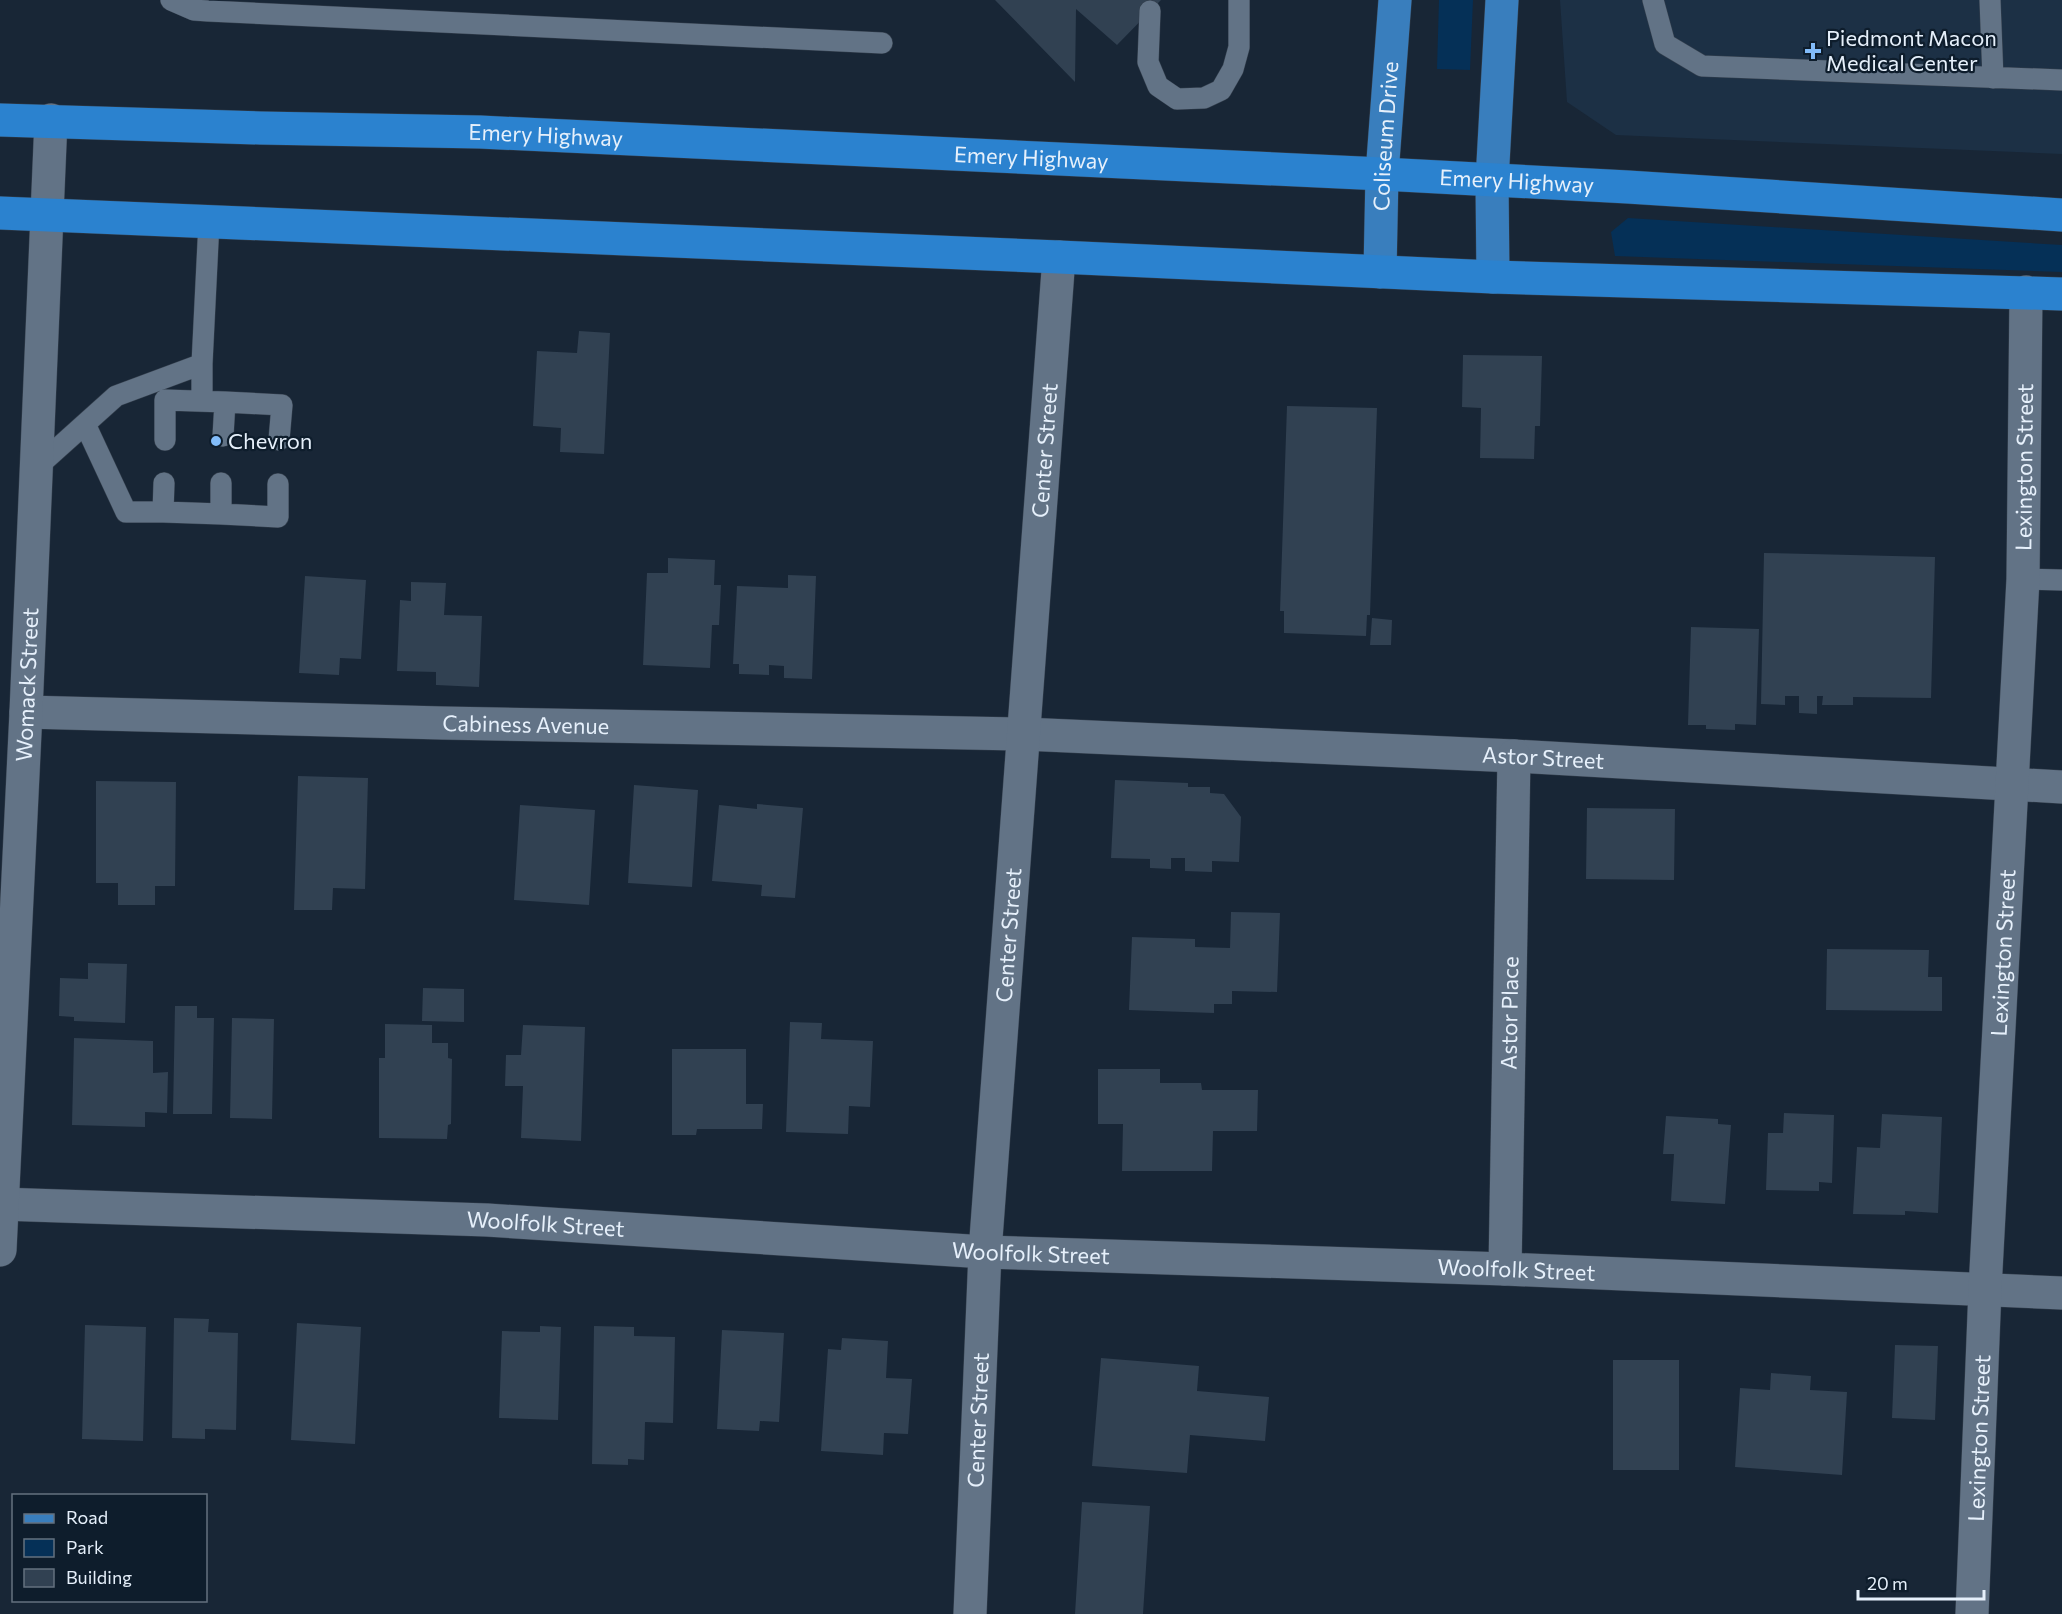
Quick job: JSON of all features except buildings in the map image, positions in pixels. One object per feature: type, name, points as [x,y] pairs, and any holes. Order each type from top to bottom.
[{"type":"highway","name":"Emery Highway","points":[[0,120],[480,132],[1382,174],[1628,187],[2062,215]]},
{"type":"highway","points":[[0,213],[1059,256],[1493,277],[2062,294]]},
{"type":"main road","name":"Coliseum Drive","points":[[1380,272],[1382,174],[1395,0]]},
{"type":"main road","points":[[1493,277],[1492,181],[1502,0]]},
{"type":"street","name":"Womack Street","points":[[0,1250],[51,120]]},
{"type":"street","name":"Center Street","points":[[970,1614],[985,1252],[1059,256]]},
{"type":"street","name":"Lexington Street","points":[[1972,1614],[1985,1289],[2023,579],[2026,292]]},
{"type":"street","name":"Cabiness Avenue","points":[[26,712],[442,723],[1024,734]]},
{"type":"street","name":"Astor Street","points":[[1024,734],[1514,756],[2062,787]]},
{"type":"street","name":"Astor Place","points":[[1505,1269],[1514,756]]},
{"type":"street","name":"Woolfolk Street","points":[[1,1204],[488,1220],[985,1252],[1505,1269],[2062,1293]]},
{"type":"lane","points":[[171,0],[194,10],[332,9],[882,43]]},
{"type":"lane","points":[[1150,11],[1148,62],[1158,86],[1178,99],[1204,98],[1221,90],[1233,69],[1239,47],[1239,0]]},
{"type":"lane","points":[[1653,0],[1665,44],[1702,66],[2062,80]]},
{"type":"lane","points":[[1990,0],[1993,78]]},
{"type":"lane","points":[[202,401],[209,222]]},
{"type":"lane","points":[[37,467],[116,396],[202,364]]},
{"type":"lane","points":[[165,440],[165,400],[282,405],[279,440]]},
{"type":"lane","points":[[223,436],[225,402]]},
{"type":"lane","points":[[85,424],[126,512],[278,517],[278,484]]},
{"type":"lane","points":[[163,512],[164,483]]},
{"type":"lane","points":[[221,483],[221,514]]},
{"type":"lane","points":[[2023,579],[2062,580]]},
{"type":"shaded area","name":"Piedmont Macon Medical Center","points":[[1560,0],[2062,0],[2062,154],[1616,135],[1567,102]]},
{"type":"green space","points":[[1439,0],[1473,0],[1470,70],[1437,69]]},
{"type":"green space","points":[[1628,218],[2062,245],[2062,272],[1615,256],[1611,232]]},
{"type":"place","name":"Piedmont Macon Medical Center","points":[[1813,51]]},
{"type":"place","name":"Chevron","points":[[216,441]]}]
